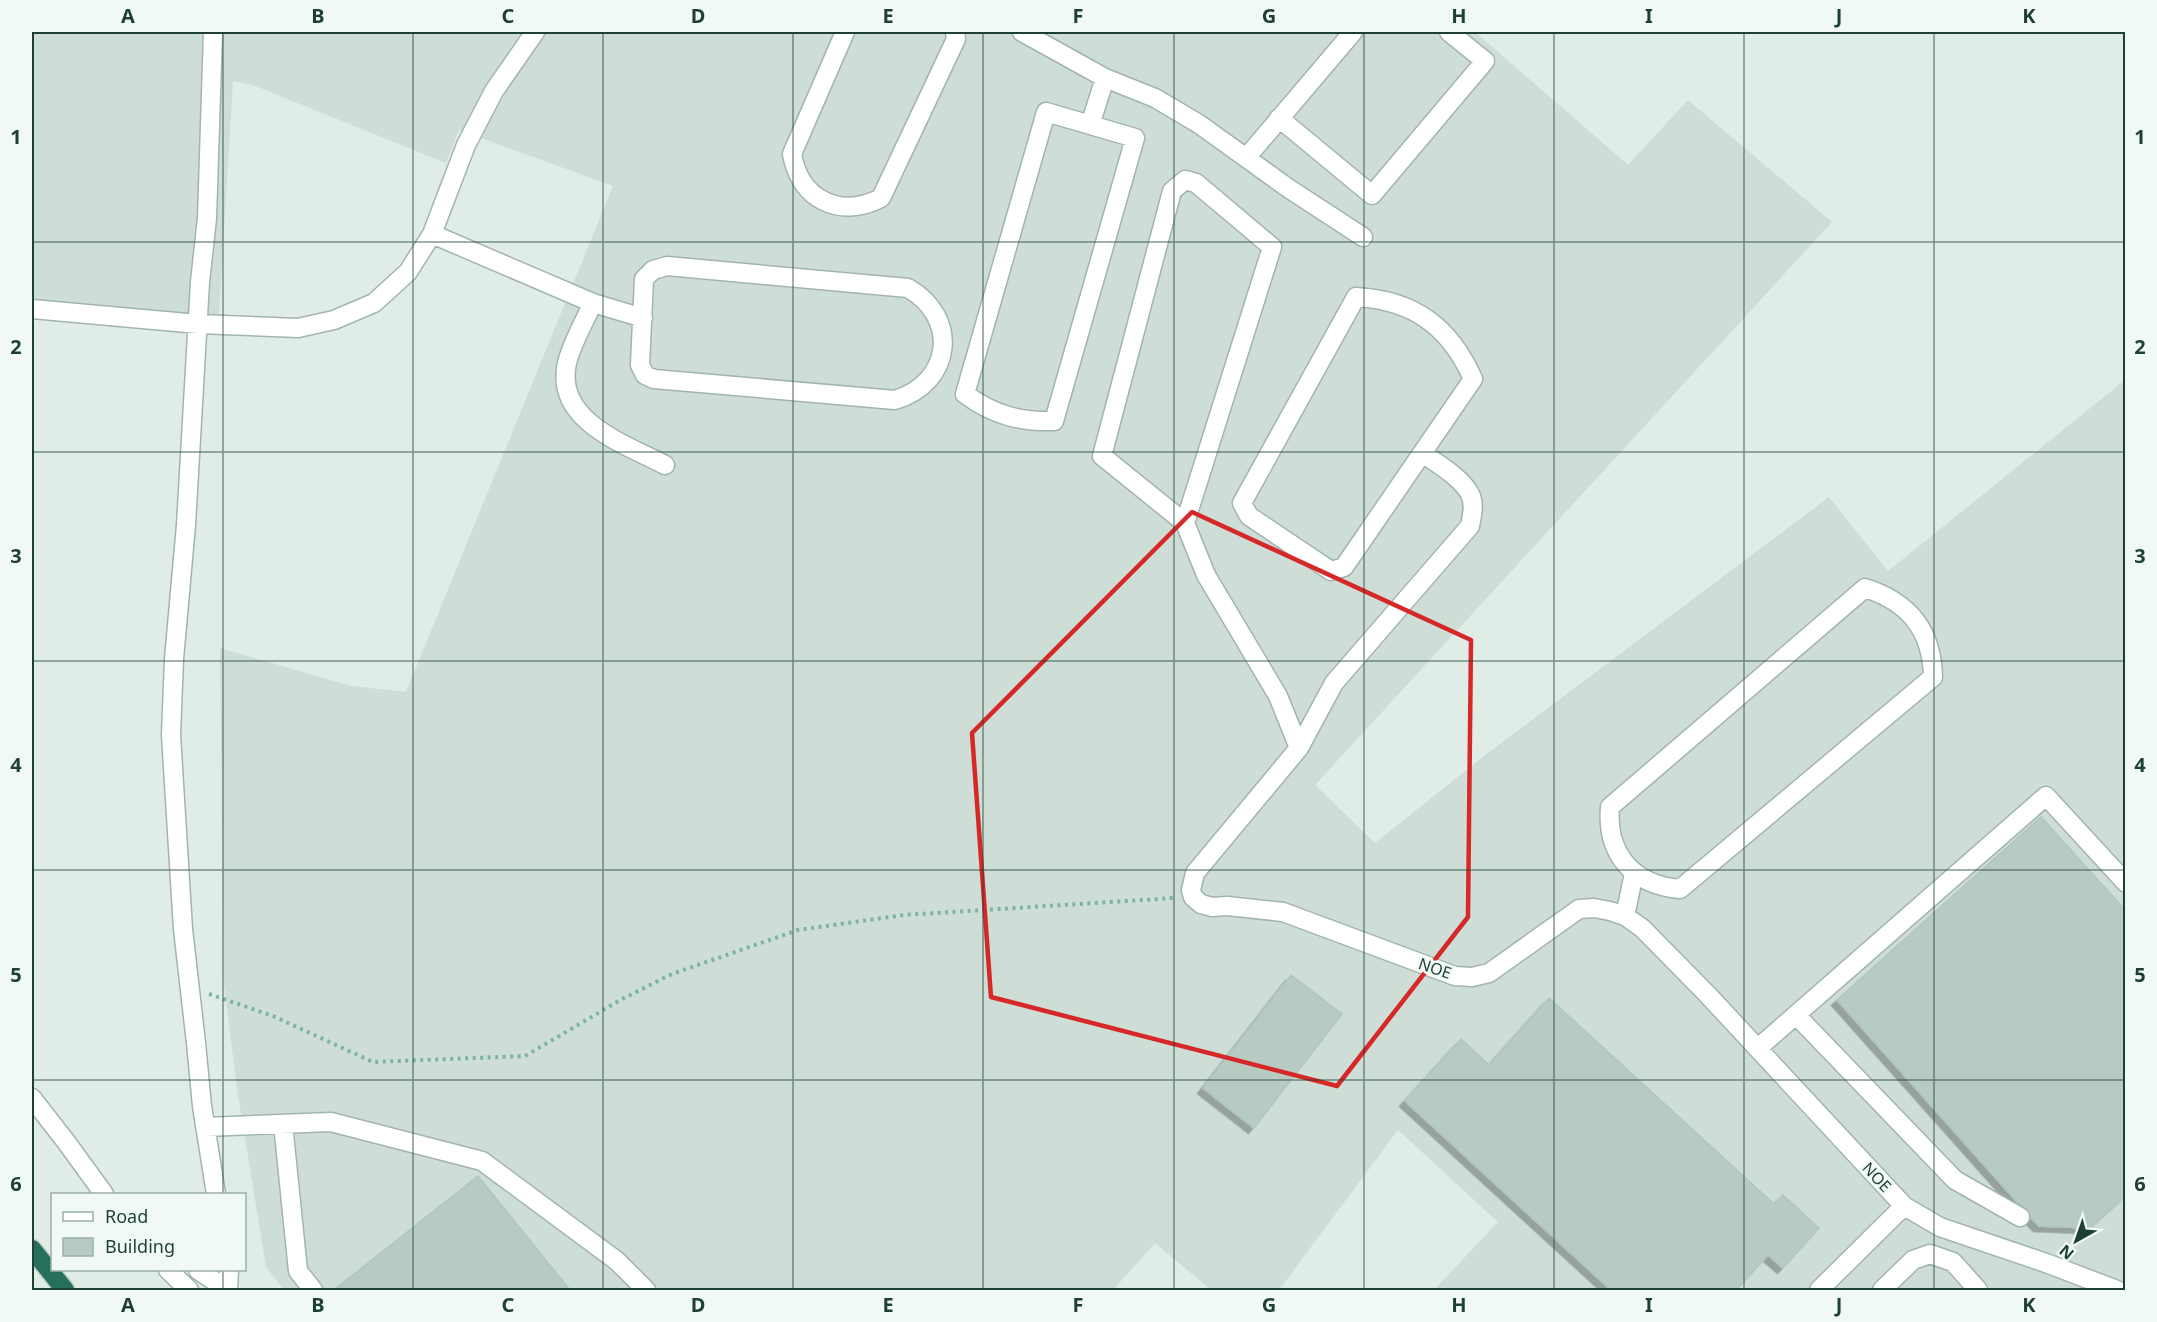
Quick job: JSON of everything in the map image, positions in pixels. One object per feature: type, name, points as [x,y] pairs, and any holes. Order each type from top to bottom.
[{"type":"highway","points":[[32,1249],[65,1290]]},
{"type":"street","points":[[213,32],[207,218],[186,525],[174,659],[171,735],[188,986],[205,1127],[216,1193]]},
{"type":"street","points":[[32,309],[198,324],[298,328],[334,320],[374,303],[408,272],[432,234],[466,145],[494,91],[535,32]]},
{"type":"street","points":[[845,32],[792,154],[794,165],[805,186],[823,201],[847,207],[859,207],[881,198],[956,39],[955,32]]},
{"type":"street","points":[[1022,32],[1105,78],[1155,98],[1199,124],[1288,188],[1363,237]]},
{"type":"street","points":[[1246,158],[1353,32]]},
{"type":"street","points":[[1279,118],[1372,195],[1485,62],[1449,32]]},
{"type":"street","points":[[1090,125],[1105,78]]},
{"type":"street","points":[[1046,112],[1090,125],[1135,138],[1054,421],[1020,420],[1004,416],[977,403],[965,394],[1046,112]]},
{"type":"street","points":[[1185,523],[1272,247],[1196,183],[1185,180],[1172,191],[1102,456],[1185,523],[1206,575],[1278,696],[1299,748]]},
{"type":"street","points":[[432,234],[593,303],[643,318]]},
{"type":"street","points":[[667,266],[908,288],[918,294],[933,310],[942,331],[943,344],[941,357],[928,381],[907,396],[895,400],[654,379],[645,375],[640,365],[643,318],[644,279],[653,270],[667,266]]},
{"type":"street","points":[[1356,297],[1390,302],[1422,315],[1447,336],[1466,364],[1473,380],[1423,453],[1344,567],[1330,571],[1249,516],[1242,503],[1356,297]]},
{"type":"street","points":[[593,303],[567,363],[567,387],[570,395],[578,411],[593,428],[665,465]]},
{"type":"street","points":[[1192,897],[1191,890],[1195,873],[1299,748],[1334,683],[1470,526],[1473,511],[1471,495],[1459,482],[1423,453]]},
{"type":"street","points":[[1865,588],[1894,600],[1906,610],[1924,634],[1933,662],[1933,677],[1680,890],[1656,885],[1634,873],[1613,843],[1609,819],[1610,807],[1865,588]]},
{"type":"street","points":[[1758,1048],[2046,796],[2126,883]]},
{"type":"street","points":[[1625,916],[1634,873]]},
{"type":"street","name":"NOE","points":[[1192,897],[1201,904],[1212,907],[1283,912],[1455,976],[1489,973],[1579,909],[1594,908],[1625,916],[1642,928],[1758,1048],[1904,1206],[1940,1227],[2117,1290]]},
{"type":"street","points":[[1796,1015],[1954,1180],[2020,1217]]},
{"type":"street","points":[[32,1098],[103,1193]]},
{"type":"street","points":[[205,1127],[331,1122],[482,1161],[617,1261],[646,1290]]},
{"type":"street","points":[[283,1124],[298,1271],[313,1290]]},
{"type":"street","points":[[1819,1290],[1904,1206]]},
{"type":"street","points":[[1882,1290],[1913,1260],[1930,1254],[1953,1262],[1978,1290]]},
{"type":"street","points":[[170,1271],[189,1290]]},
{"type":"street","points":[[201,1271],[228,1290]]},
{"type":"street","points":[[228,1290],[229,1271]]},
{"type":"path","points":[[188,986],[273,1016],[373,1062],[525,1056],[622,999],[672,974],[798,930],[904,915],[1192,897]]},
{"type":"highlighted area","points":[[1192,512],[1471,640],[1468,917],[1337,1086],[991,997],[972,733]]},
{"type":"shaded area","points":[[32,32],[1475,32],[1628,165],[1688,100],[1832,222],[1315,785],[1375,843],[1484,756],[1829,497],[1888,571],[2125,380],[2125,1290],[1434,1290],[1498,1222],[1398,1130],[1279,1290],[1211,1290],[1155,1243],[1113,1290],[284,1290],[266,1267],[237,1089],[224,985],[220,648],[351,686],[406,692],[613,186],[459,130],[446,163],[253,85],[233,81],[219,315],[32,300]]},
{"type":"building","points":[[2041,817],[2126,911],[2126,1195],[2090,1228],[2039,1226],[2031,1218],[2029,1211],[2018,1203],[1837,1000]]},
{"type":"building","points":[[1291,975],[1342,1014],[1254,1128],[1203,1088]]},
{"type":"building","points":[[1549,998],[1774,1204],[1783,1195],[1819,1228],[1783,1268],[1768,1255],[1736,1290],[1611,1290],[1405,1101],[1461,1039],[1489,1065]]},
{"type":"building","points":[[478,1176],[570,1290],[334,1290]]}]
